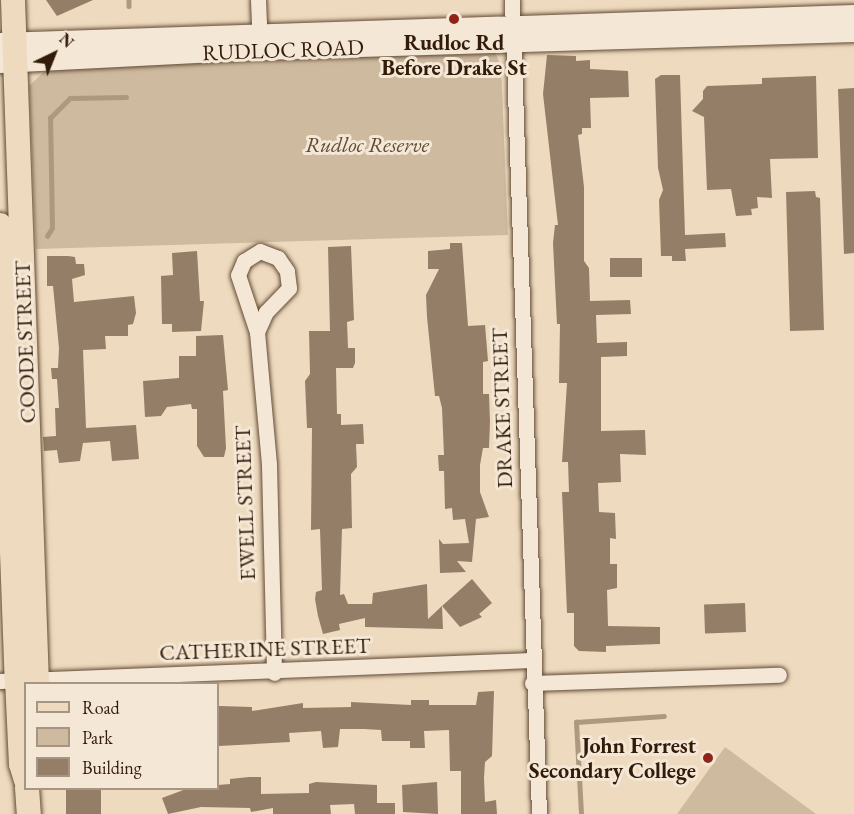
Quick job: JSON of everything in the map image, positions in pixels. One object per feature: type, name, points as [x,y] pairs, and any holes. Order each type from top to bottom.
[{"type":"main road","name":"COODE STREET","points":[[13,0],[7,52],[23,681],[21,764],[24,774]]},
{"type":"main road","name":"RUDLOC ROAD","points":[[514,34],[854,15]]},
{"type":"main road","name":"RUDLOC ROAD","points":[[7,52],[260,41],[514,34],[854,31]]},
{"type":"main road","name":"COODE STREET","points":[[0,225],[23,681]]},
{"type":"main road","points":[[27,790],[29,814]]},
{"type":"street","points":[[258,0],[260,41]]},
{"type":"street","name":"DRAKE STREET","points":[[512,0],[531,660],[539,814]]},
{"type":"street","name":"EWELL STREET","points":[[257,332],[266,312],[289,288],[287,271],[278,258],[260,250],[244,261],[238,275],[257,332],[269,465],[274,673]]},
{"type":"street","name":"CATHERINE STREET","points":[[23,681],[274,673],[531,660]]},
{"type":"street","points":[[532,683],[779,675]]},
{"type":"green space","name":"Rudloc Reserve","points":[[494,50],[501,66],[508,235],[36,249],[29,86],[47,69],[149,58]]},
{"type":"green space","points":[[725,747],[816,814],[677,814]]},
{"type":"building","points":[[46,0],[93,0],[57,16]]},
{"type":"building","points":[[547,55],[576,56],[576,61],[590,60],[590,69],[628,71],[629,97],[590,98],[591,128],[582,128],[582,134],[578,135],[584,187],[584,261],[589,268],[590,301],[630,300],[631,314],[596,315],[597,343],[627,342],[627,356],[601,357],[601,431],[645,430],[646,455],[620,454],[621,482],[598,483],[599,512],[615,513],[616,539],[610,538],[610,564],[617,564],[617,588],[607,590],[608,626],[660,627],[660,644],[606,646],[606,652],[579,651],[574,646],[574,613],[567,613],[562,492],[569,492],[568,462],[562,462],[567,383],[559,383],[560,324],[557,324],[553,243],[555,225],[558,225],[543,94]]},
{"type":"building","points":[[661,75],[680,75],[685,235],[725,233],[726,247],[685,249],[686,261],[672,261],[672,256],[661,256],[659,200],[663,190],[658,168],[655,79]]},
{"type":"building","points":[[816,76],[818,158],[770,159],[772,198],[757,197],[758,208],[751,209],[752,215],[736,216],[731,189],[707,190],[704,117],[692,111],[703,99],[703,91],[707,86],[762,84],[762,78]]},
{"type":"building","points":[[854,88],[854,253],[844,254],[838,89]]},
{"type":"building","points":[[815,191],[816,197],[820,198],[824,330],[790,331],[786,192]]},
{"type":"building","points":[[450,243],[462,243],[468,326],[485,325],[488,361],[483,362],[483,394],[489,394],[490,422],[489,448],[483,448],[480,465],[480,492],[489,517],[476,519],[472,562],[457,561],[466,572],[440,573],[439,539],[443,544],[469,543],[465,519],[453,520],[452,508],[445,509],[444,471],[439,471],[438,455],[444,455],[442,408],[439,396],[435,396],[427,317],[426,295],[439,269],[428,269],[428,251],[450,249]]},
{"type":"building","points":[[351,246],[354,320],[347,322],[348,348],[355,348],[355,363],[353,368],[336,368],[337,414],[341,414],[341,425],[363,424],[364,444],[356,444],[357,467],[351,474],[352,528],[342,529],[340,595],[344,594],[348,604],[372,604],[373,593],[427,584],[428,619],[442,606],[443,629],[365,627],[365,618],[339,624],[340,630],[323,634],[318,616],[316,592],[322,590],[320,529],[311,530],[312,428],[307,428],[305,381],[310,374],[309,331],[330,331],[328,247]]},
{"type":"building","points":[[197,251],[200,301],[204,301],[201,331],[172,332],[172,324],[162,324],[161,276],[173,275],[172,253]]},
{"type":"building","points":[[47,256],[75,257],[76,264],[84,264],[85,275],[72,279],[74,302],[134,296],[136,313],[133,324],[128,325],[128,336],[105,336],[106,349],[83,350],[86,428],[136,425],[139,459],[112,461],[110,441],[83,443],[80,461],[59,463],[57,450],[44,451],[43,437],[56,436],[55,408],[59,408],[57,379],[52,379],[51,368],[58,368],[59,348],[53,286],[47,286]]},
{"type":"building","points":[[610,258],[642,258],[642,277],[610,277]]},
{"type":"building","points":[[223,335],[228,390],[223,391],[226,448],[224,457],[204,457],[197,446],[197,409],[192,409],[191,404],[167,407],[161,416],[145,417],[143,381],[179,378],[179,356],[196,356],[196,336]]},
{"type":"building","points":[[472,579],[492,603],[479,614],[482,617],[460,627],[442,606]]},
{"type":"building","points":[[745,603],[746,632],[705,633],[704,604]]},
{"type":"building","points":[[494,691],[492,756],[485,762],[484,778],[485,802],[496,800],[497,814],[461,814],[461,771],[450,771],[449,730],[424,731],[425,748],[410,748],[410,741],[382,741],[381,730],[364,729],[340,729],[338,747],[323,748],[321,731],[289,733],[290,742],[219,746],[219,706],[252,707],[252,711],[303,703],[303,708],[351,707],[351,702],[411,705],[411,700],[429,700],[429,705],[476,705],[478,692]]},
{"type":"building","points":[[261,777],[261,794],[309,793],[309,784],[316,782],[377,785],[377,803],[395,803],[395,814],[355,814],[354,804],[330,805],[331,814],[273,814],[273,808],[251,812],[250,808],[201,807],[168,814],[162,798],[183,790],[219,790],[219,785],[230,784],[230,779]]},
{"type":"building","points":[[437,782],[438,814],[403,812],[402,785]]},
{"type":"building","points":[[66,790],[101,790],[101,814],[66,814]]},
{"type":"waterway","points":[[129,0],[129,6]]},
{"type":"waterway","points":[[47,236],[52,228],[50,118],[70,98],[126,97]]},
{"type":"waterway","points":[[581,814],[576,722],[664,716]]},
{"type":"place","name":"Rudloc Rd Before Drake St","points":[[454,19]]},
{"type":"place","name":"John Forrest Secondary College","points":[[708,758]]}]
